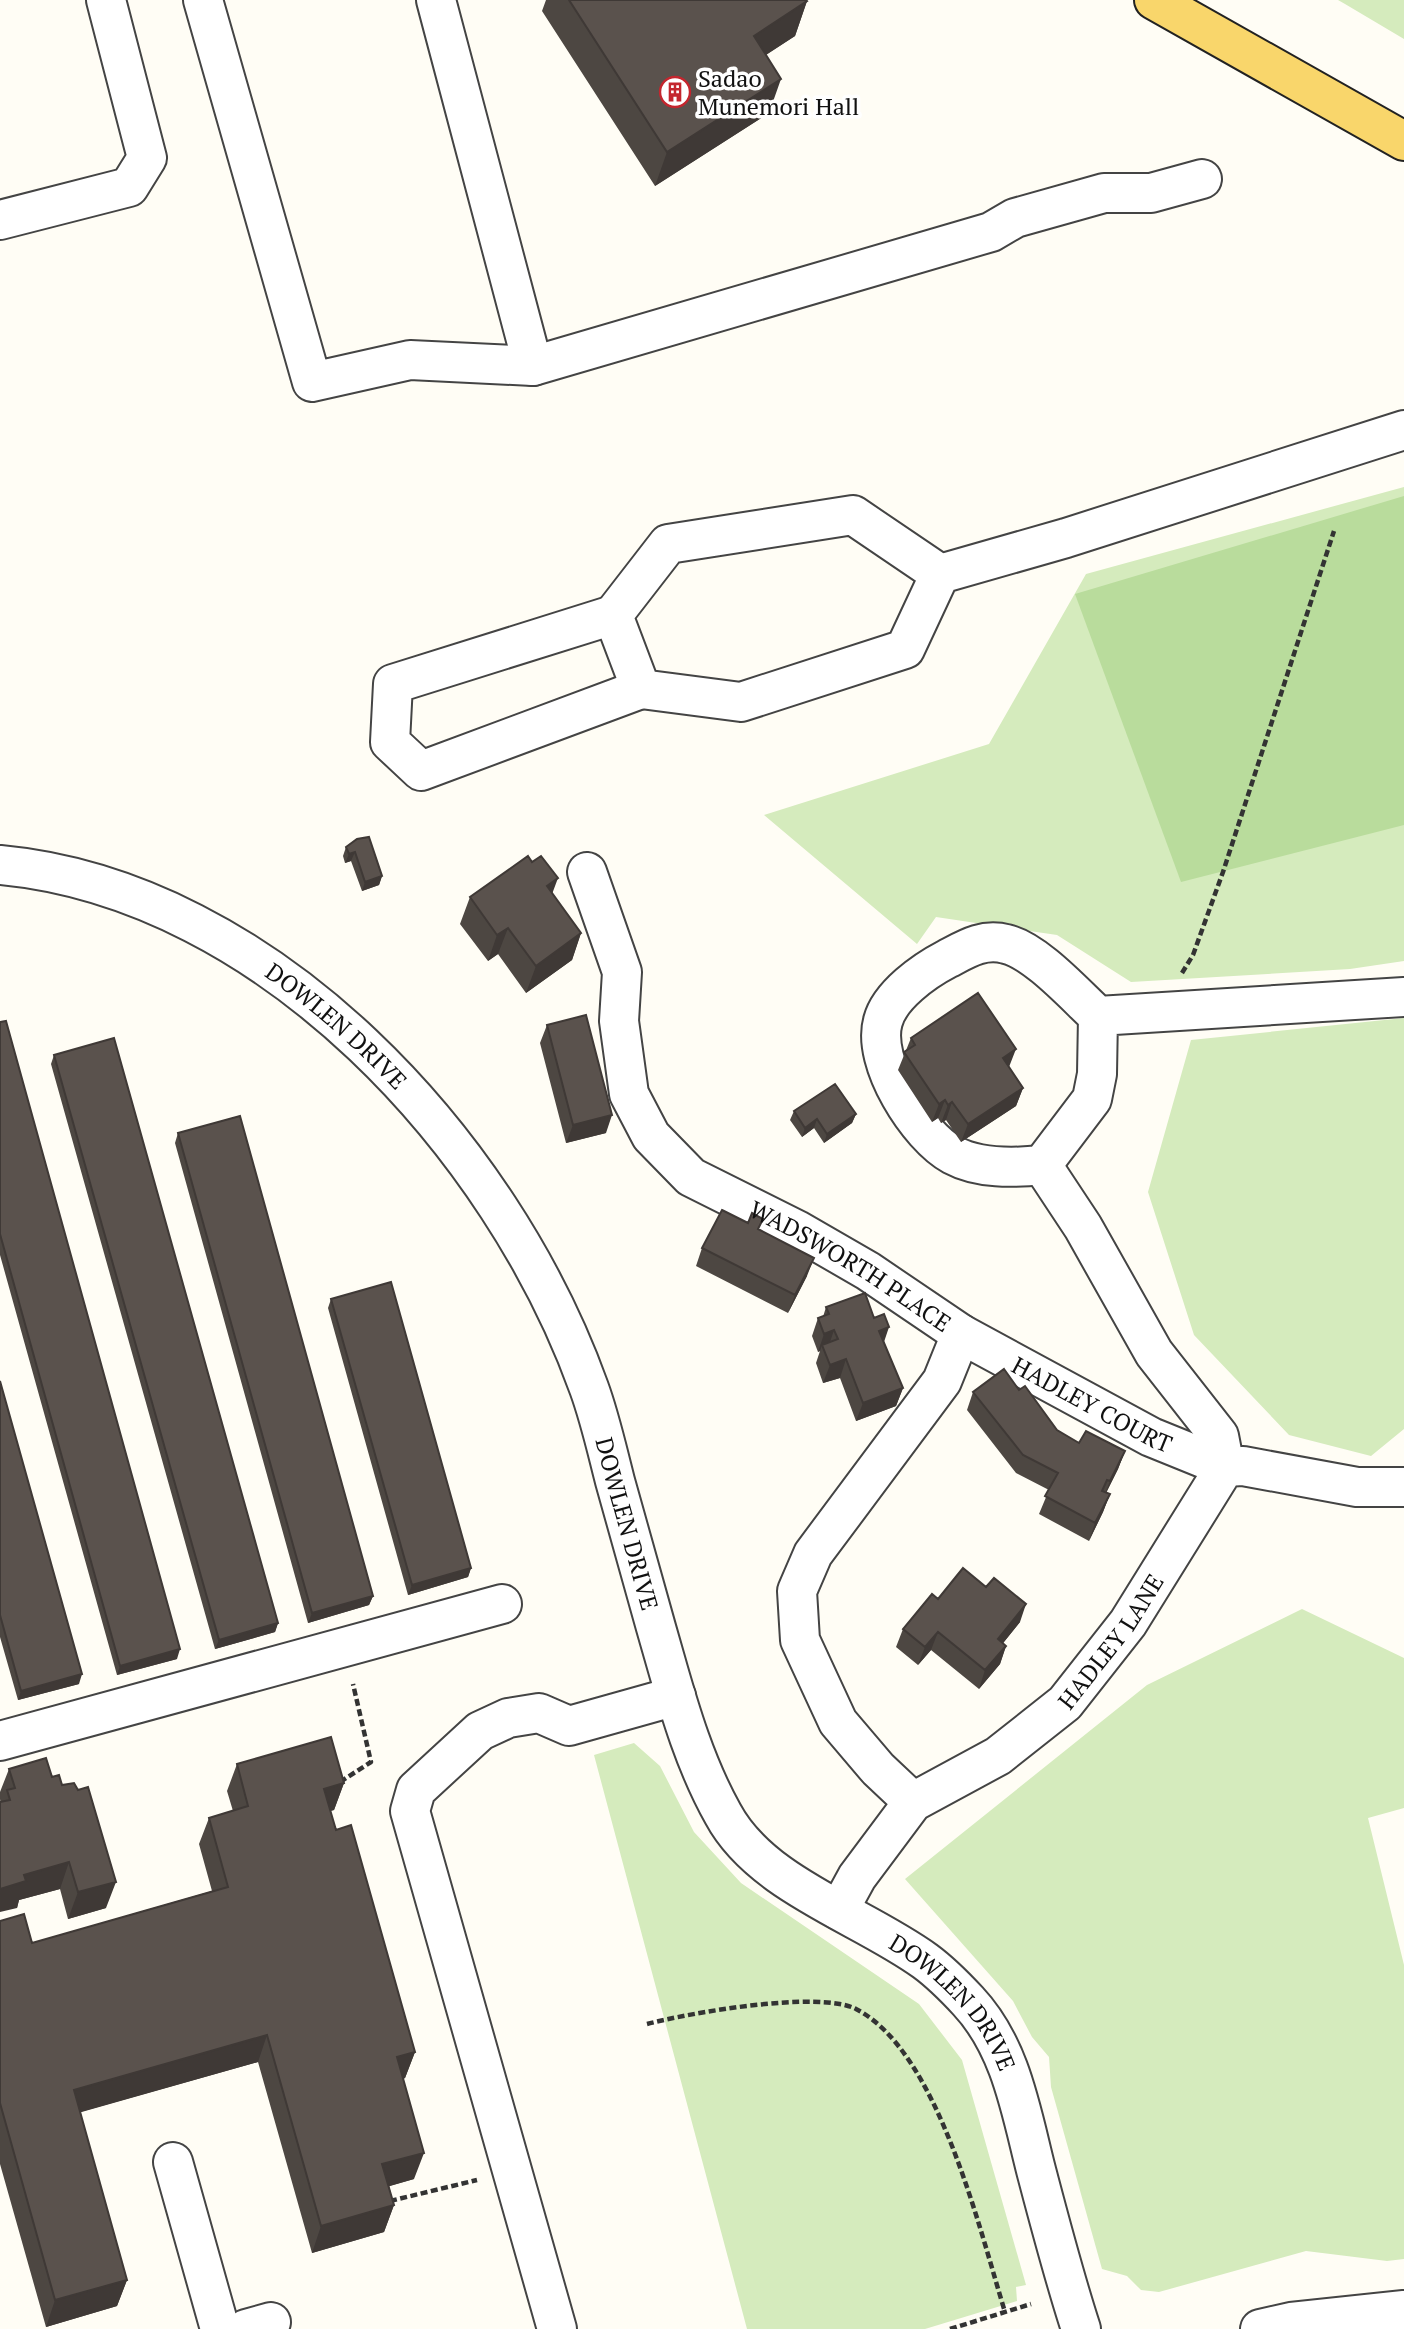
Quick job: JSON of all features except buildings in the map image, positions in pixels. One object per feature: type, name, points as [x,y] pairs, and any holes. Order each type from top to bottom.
[{"type":"main road","points":[[1154,0],[1404,141]]},
{"type":"street","points":[[0,220],[129,187],[147,158],[106,0]]},
{"type":"street","points":[[203,0],[312,382],[410,360],[533,366],[991,232],[1015,218],[1104,193],[1151,193],[1202,179]]},
{"type":"street","points":[[436,0],[533,366]]},
{"type":"street","points":[[940,573],[905,649],[741,702],[641,689],[421,771],[390,742],[393,684],[612,615],[668,544],[853,514],[940,573],[1066,538],[1404,430]]},
{"type":"street","points":[[612,615],[641,689]]},
{"type":"street","name":"DOWLEN DRIVE","points":[[0,864],[34,868],[125,893],[212,932],[299,991],[341,1027],[445,1132],[513,1228],[561,1315],[590,1391],[676,1696],[702,1773],[725,1819],[755,1855],[926,1962],[971,2004],[1009,2063],[1081,2329]]},
{"type":"street","name":"WADSWORTH PLACE","points":[[587,872],[622,972],[620,1021],[629,1094],[651,1136],[691,1177],[797,1230],[868,1271],[961,1334],[942,1381],[813,1554],[797,1591],[800,1640],[838,1722],[878,1769],[913,1802]]},
{"type":"street","points":[[1098,1016],[1097,1074],[1092,1099],[1042,1165],[1012,1168],[955,1156],[933,1141],[902,1100],[884,1062],[882,1021],[896,996],[937,964],[978,943],[1007,944],[1035,959],[1098,1016],[1404,997]]},
{"type":"street","points":[[1042,1165],[1083,1227],[1154,1353],[1219,1436],[1225,1467],[1243,1466],[1357,1487],[1404,1487]]},
{"type":"street","name":"HADLEY COURT","points":[[961,1334],[1151,1437],[1225,1467]]},
{"type":"street","name":"HADLEY LANE","points":[[839,1910],[858,1877],[913,1802],[998,1756],[1065,1703],[1128,1623],[1225,1467]]},
{"type":"street","points":[[0,1741],[502,1604]]},
{"type":"street","points":[[557,2329],[410,1811],[416,1790],[480,1731],[508,1718],[539,1713],[569,1726],[676,1696]]},
{"type":"street","points":[[173,2162],[220,2329]]},
{"type":"street","points":[[1260,2329],[1291,2322],[1404,2311]]},
{"type":"path","points":[[1160,1012],[1193,955],[1334,531]]},
{"type":"path","points":[[328,1790],[371,1762],[351,1673]]},
{"type":"path","points":[[647,2024],[692,2012],[820,2002],[855,2008],[884,2028],[918,2075],[951,2145],[1005,2312]]},
{"type":"path","points":[[389,2201],[488,2177]]},
{"type":"path","points":[[950,2329],[1031,2304]]},
{"type":"green space","points":[[1338,0],[1404,0],[1404,39],[1345,4]]},
{"type":"green space","points":[[1404,487],[1404,961],[1350,969],[1131,982],[1057,935],[936,917],[917,944],[764,815],[989,744],[1086,574]]},
{"type":"green space","points":[[1404,496],[1404,825],[1181,882],[1075,594]]},
{"type":"green space","points":[[1404,1018],[1404,1429],[1371,1456],[1289,1435],[1194,1335],[1148,1192],[1191,1040]]},
{"type":"green space","points":[[1302,1609],[1404,1658],[1404,1808],[1368,1818],[1404,1965],[1404,2259],[1387,2261],[1306,2251],[1159,2292],[1141,2290],[1127,2276],[1102,2269],[1051,2087],[1049,2057],[1032,2037],[1013,2001],[905,1879],[1147,1685]]},
{"type":"green space","points":[[634,1743],[660,1766],[694,1832],[741,1883],[919,2004],[962,2060],[1026,2285],[1016,2287],[1017,2301],[925,2329],[747,2329],[594,1755]]},
{"type":"place","name":"Sadao Munemori Hall","points":[[675,92]]}]
